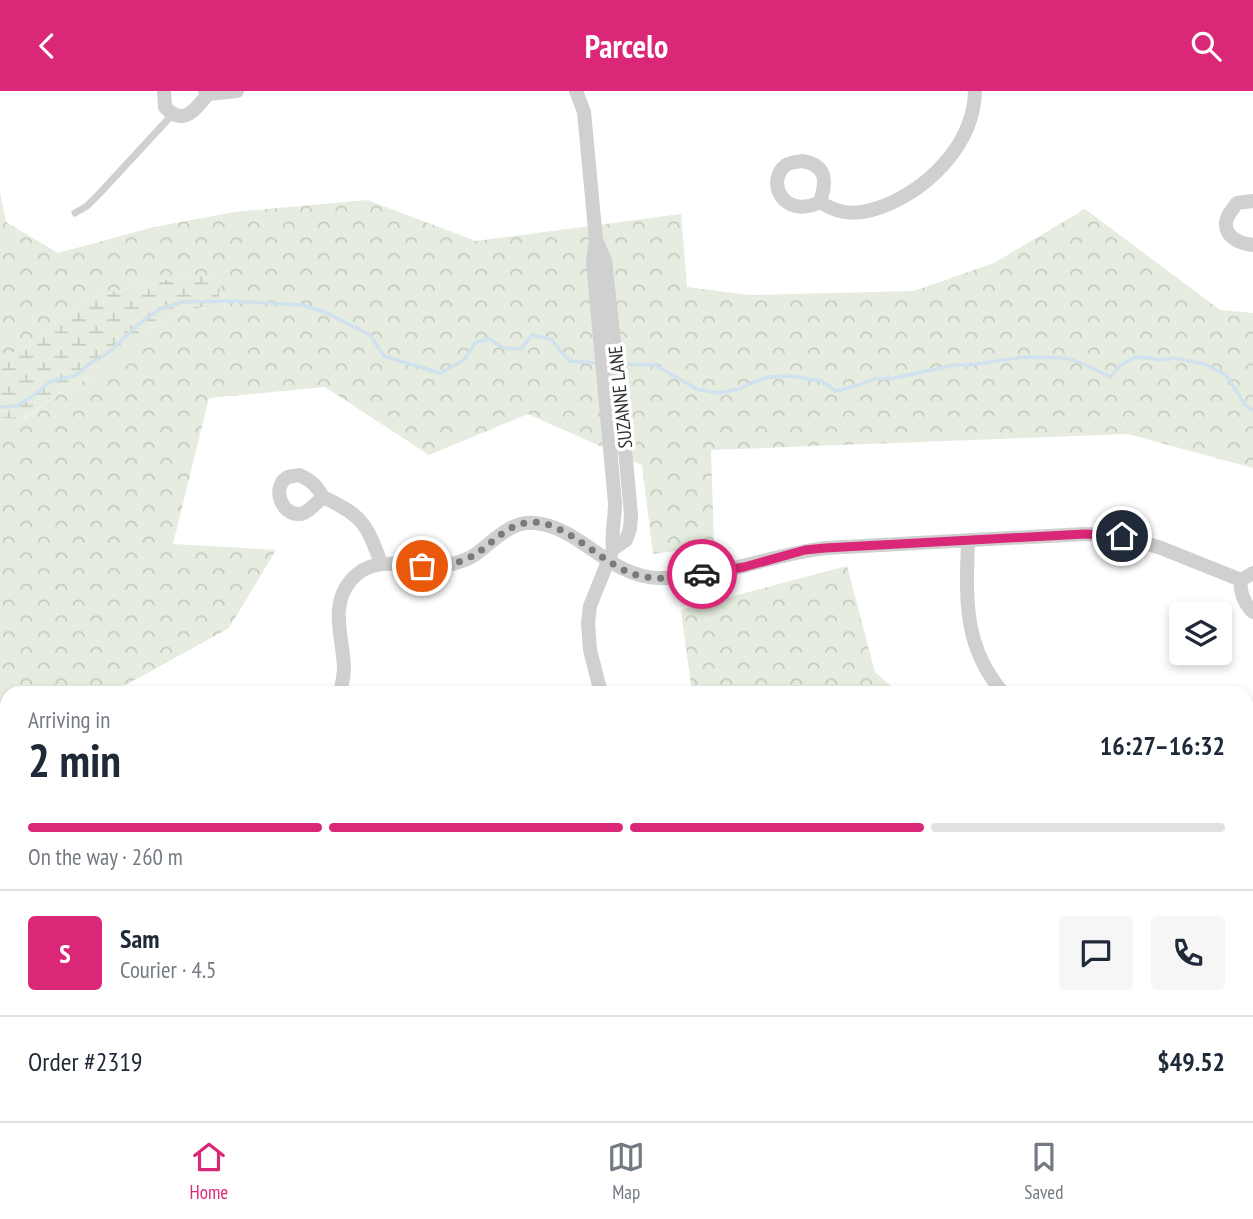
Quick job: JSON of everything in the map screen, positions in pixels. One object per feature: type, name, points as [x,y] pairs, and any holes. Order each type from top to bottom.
[{"type":"street","points":[[164,91],[165,107],[178,116],[194,111],[206,93],[237,91]]},
{"type":"street","name":"SUZANNE LANE","points":[[576,91],[584,112],[596,240],[593,261],[615,503],[611,555],[590,606],[588,624],[590,650],[599,686]]},
{"type":"street","points":[[820,202],[838,212],[849,214],[883,207],[920,186],[946,162],[962,137],[975,100],[975,91]]},
{"type":"street","points":[[1253,201],[1237,203],[1228,216],[1226,229],[1232,238],[1253,245]]},
{"type":"street","points":[[323,497],[344,506],[361,520],[381,563]]},
{"type":"street","points":[[341,686],[344,669],[338,609],[340,599],[351,580],[360,572],[381,563],[448,565],[474,555],[507,529],[534,522],[551,526],[611,555],[631,573],[645,577],[670,578],[744,567],[805,550],[825,548],[1084,534],[1122,536],[1247,577],[1240,588],[1245,602],[1253,612]]},
{"type":"street","points":[[968,541],[967,594],[972,636],[984,668],[998,686]]},
{"type":"lane","points":[[75,213],[87,206],[172,114]]},
{"type":"green space","points":[[0,192],[6,222],[58,253],[154,227],[234,212],[367,200],[476,241],[681,214],[687,287],[749,295],[914,291],[994,263],[1085,209],[1220,310],[1253,313],[1253,468],[1128,434],[711,450],[714,546],[653,554],[642,465],[528,414],[429,455],[325,387],[209,398],[173,544],[276,550],[229,628],[124,686],[0,686],[0,418],[24,419],[61,392],[92,377],[160,324],[216,302],[222,281],[195,275],[103,294],[83,302],[30,343],[0,360]]},
{"type":"green space","points":[[196,275],[222,281],[217,302],[160,324],[118,359],[92,377],[61,392],[23,419],[0,418],[0,360],[30,343],[83,302],[103,294]]},
{"type":"green space","points":[[847,566],[875,672],[891,686],[691,686],[681,610]]},
{"type":"waterway","points":[[0,407],[17,406],[51,381],[75,376],[108,353],[139,324],[160,309],[182,302],[231,301],[303,305],[327,313],[370,335],[384,356],[440,373],[464,360],[476,342],[490,339],[503,348],[521,349],[532,335],[551,339],[569,361],[597,363]]},
{"type":"waterway","points":[[619,364],[655,365],[697,389],[718,393],[739,389],[769,377],[790,376],[821,381],[836,391],[874,379],[894,378],[955,365],[1025,357],[1074,360],[1111,377],[1119,366],[1136,357],[1159,360],[1174,358],[1205,364],[1226,375],[1246,406],[1253,410]]},
{"type":"way so far","points":[[422,566],[448,565],[462,561],[507,529],[534,522],[551,526],[572,537],[631,573],[660,578],[702,574]]},
{"type":"route","points":[[702,574],[744,567],[805,550],[825,548],[1084,534],[1122,536]]}]
